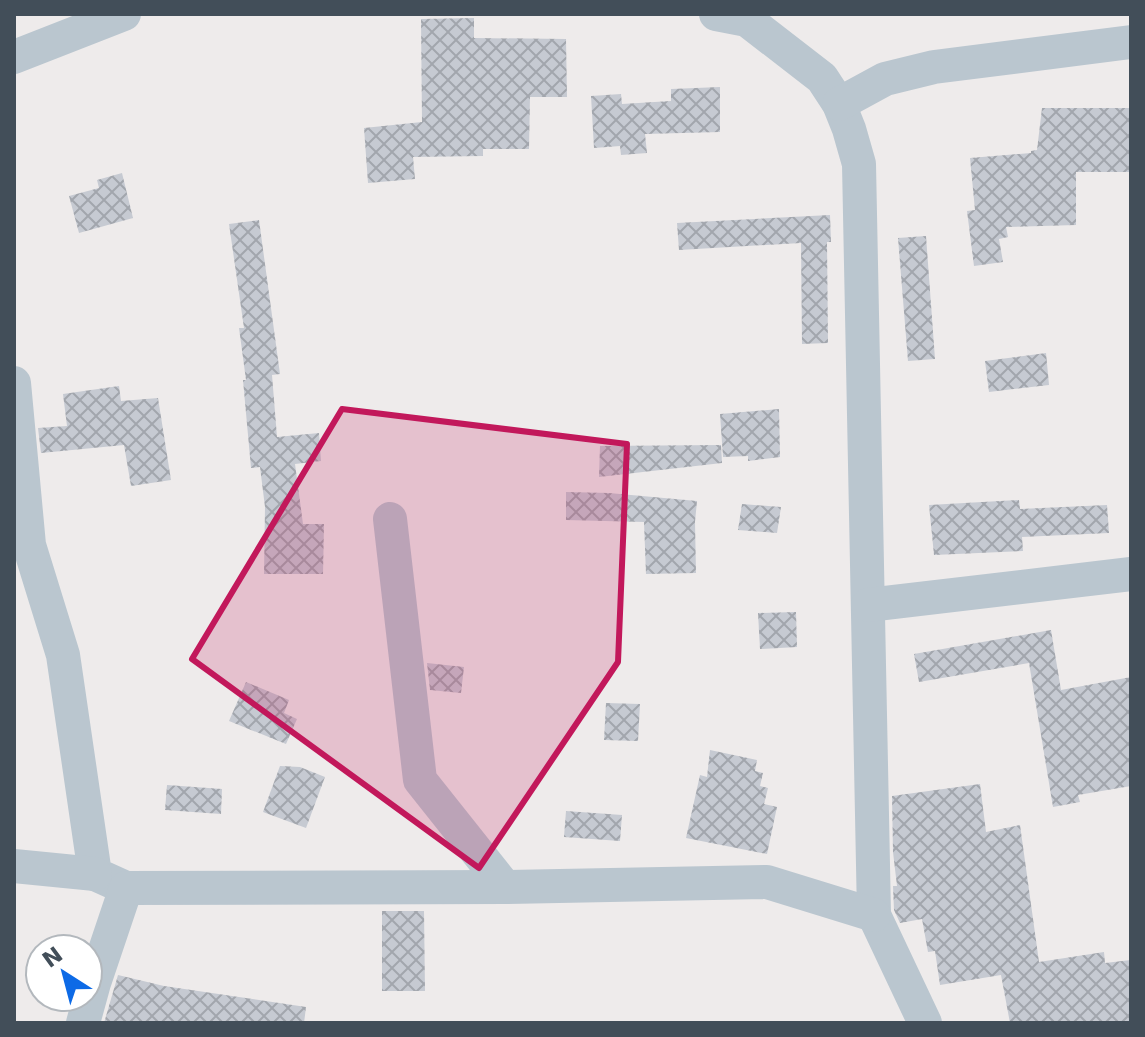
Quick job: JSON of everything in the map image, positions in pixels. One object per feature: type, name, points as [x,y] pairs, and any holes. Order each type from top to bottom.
[{"type":"street","points":[[14,57],[124,14]]},
{"type":"street","points":[[716,14],[747,20],[822,78],[839,104],[859,164],[874,915],[925,1023]]},
{"type":"street","points":[[839,104],[885,79],[934,67],[1131,42]]},
{"type":"street","points":[[14,383],[29,545],[63,655],[95,874]]},
{"type":"street","points":[[390,519],[420,780],[505,887]]},
{"type":"street","points":[[868,605],[1131,574]]},
{"type":"street","points":[[14,866],[95,874],[126,888],[505,887],[767,882],[874,915]]},
{"type":"street","points":[[83,1023],[126,888]]},
{"type":"highlighted area","points":[[342,409],[627,444],[618,662],[479,868],[192,659]]},
{"type":"building","points":[[474,18],[474,38],[566,39],[567,97],[530,97],[529,149],[483,149],[483,156],[413,157],[415,179],[368,183],[364,128],[422,122],[421,19]]},
{"type":"building","points":[[720,87],[720,132],[645,134],[647,153],[621,155],[620,146],[594,148],[591,96],[621,94],[622,104],[671,101],[671,89]]},
{"type":"building","points":[[1042,108],[1131,108],[1131,172],[1076,172],[1076,225],[1006,227],[1008,237],[999,239],[1003,262],[974,266],[967,211],[975,210],[970,158],[1037,150]]},
{"type":"building","points":[[122,173],[133,218],[79,233],[69,196],[99,188],[97,180]]},
{"type":"building","points":[[830,215],[831,242],[827,242],[828,343],[802,344],[801,243],[679,250],[677,223]]},
{"type":"building","points":[[259,220],[280,374],[272,375],[277,437],[319,433],[321,461],[295,464],[303,524],[324,524],[323,574],[264,574],[265,507],[260,467],[251,468],[243,380],[246,380],[239,328],[244,328],[229,224]]},
{"type":"building","points":[[926,236],[935,359],[908,361],[898,238]]},
{"type":"building","points":[[1046,353],[1049,385],[989,392],[985,361]]},
{"type":"building","points":[[119,386],[121,401],[158,398],[171,480],[131,486],[124,445],[41,453],[38,428],[67,426],[63,394]]},
{"type":"building","points":[[779,409],[780,457],[748,461],[748,456],[723,457],[720,414]]},
{"type":"building","points":[[721,445],[722,463],[599,477],[600,446]]},
{"type":"building","points":[[566,492],[697,501],[696,573],[646,574],[644,522],[566,520]]},
{"type":"building","points":[[1019,500],[1020,509],[1107,505],[1109,533],[1022,537],[1023,551],[934,555],[929,505]]},
{"type":"building","points":[[742,504],[781,507],[777,533],[738,530]]},
{"type":"building","points":[[796,612],[797,647],[760,649],[758,613]]},
{"type":"building","points":[[1051,630],[1061,690],[1131,677],[1131,786],[1078,795],[1080,802],[1053,807],[1029,663],[919,682],[914,654]]},
{"type":"building","points":[[427,663],[464,667],[461,693],[430,690]]},
{"type":"building","points":[[246,682],[289,700],[284,713],[297,719],[286,744],[229,721]]},
{"type":"building","points":[[606,703],[640,704],[638,741],[604,740]]},
{"type":"building","points":[[710,750],[757,760],[755,771],[763,773],[760,786],[768,788],[764,804],[777,807],[767,854],[686,838],[700,775],[707,777]]},
{"type":"building","points":[[280,766],[300,767],[325,777],[306,828],[263,812]]},
{"type":"building","points":[[980,784],[986,832],[1020,825],[1039,962],[1104,952],[1105,963],[1131,960],[1131,1023],[1010,1023],[1001,975],[940,985],[935,951],[928,952],[922,919],[900,923],[894,910],[893,886],[897,886],[892,796]]},
{"type":"building","points":[[167,785],[222,789],[221,814],[165,810]]},
{"type":"building","points":[[566,811],[622,815],[620,841],[564,837]]},
{"type":"building","points":[[382,911],[424,911],[425,991],[382,991]]},
{"type":"building","points":[[118,975],[164,986],[306,1007],[304,1023],[104,1023]]}]
